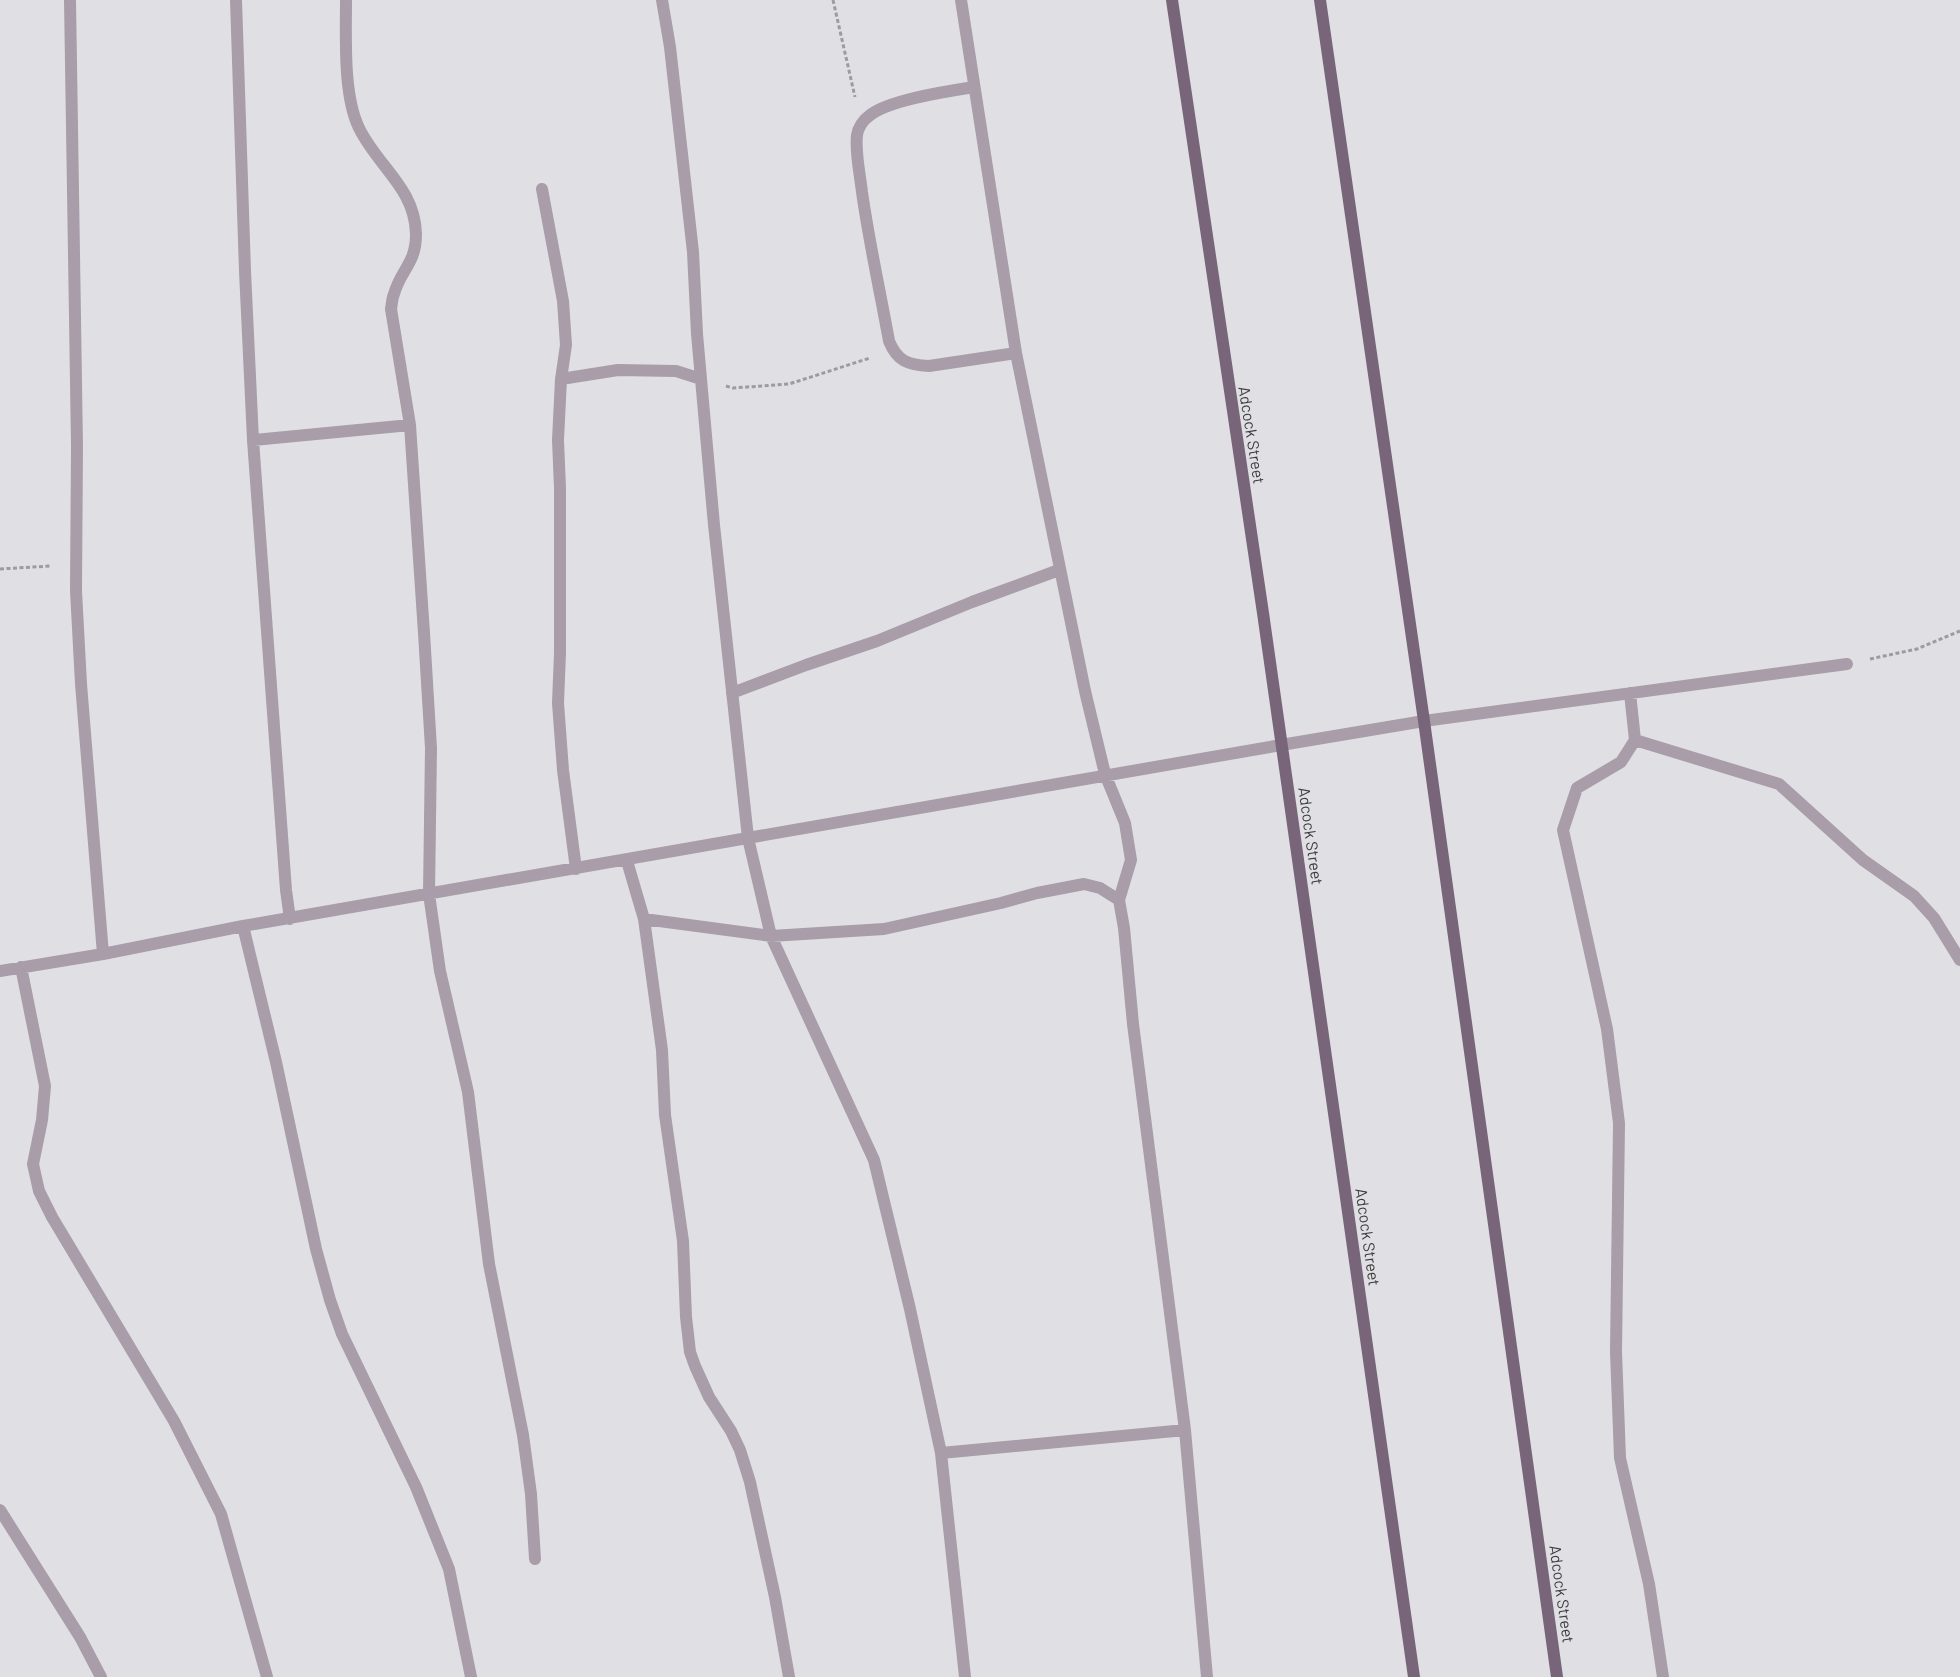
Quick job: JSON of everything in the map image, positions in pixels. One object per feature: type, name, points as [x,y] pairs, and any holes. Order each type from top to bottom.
[{"type":"main road","name":"Adcock Street","points":[[1172,0],[1414,1677]]},
{"type":"main road","name":"Adcock Street","points":[[1320,0],[1424,721],[1557,1677]]},
{"type":"street","points":[[70,0],[77,565],[81,684],[103,954]]},
{"type":"street","points":[[236,0],[253,440],[284,862],[290,919]]},
{"type":"street","points":[[346,0],[346,61],[353,108],[358,126],[372,152],[409,198],[414,216],[416,247],[411,262],[394,293],[391,309],[410,425],[431,748],[429,894],[440,971],[468,1092],[489,1264],[523,1435],[531,1494],[535,1559]]},
{"type":"street","points":[[662,0],[670,47],[693,252],[697,334],[714,524],[748,838],[771,936],[874,1160],[908,1300],[941,1452],[964,1677]]},
{"type":"street","points":[[961,0],[1016,354],[1059,570],[1082,682],[1105,774],[1125,823],[1130,860],[1119,900],[1124,928],[1134,1033],[1185,1430],[1207,1677]]},
{"type":"street","points":[[974,87],[884,107],[868,116],[860,126],[857,134],[860,173],[870,242],[889,341],[893,351],[899,358],[908,362],[929,366],[1016,354]]},
{"type":"street","points":[[542,189],[562,301],[566,346],[558,440],[560,488],[560,653],[558,703],[563,770],[576,869]]},
{"type":"street","points":[[562,379],[618,370],[676,372],[701,379]]},
{"type":"street","points":[[253,440],[410,425]]},
{"type":"street","points":[[732,693],[877,641],[972,602],[1059,570]]},
{"type":"street","points":[[0,971],[103,954],[243,926],[576,869],[1105,774],[1424,721],[1847,664]]},
{"type":"street","points":[[1630,693],[1636,740],[1621,762],[1577,788],[1563,830],[1607,1029],[1619,1123],[1616,1352],[1620,1458],[1648,1584],[1662,1677]]},
{"type":"street","points":[[1636,740],[1779,784],[1863,860],[1914,896],[1934,918],[1960,960]]},
{"type":"street","points":[[627,860],[644,919],[662,1050],[666,1115],[683,1241],[686,1317],[690,1352],[709,1397],[731,1431],[743,1458],[775,1597],[789,1677]]},
{"type":"street","points":[[644,919],[771,936],[884,930],[1037,893],[1084,884],[1100,888],[1119,900]]},
{"type":"street","points":[[243,926],[276,1062],[316,1249],[330,1300],[342,1334],[416,1487],[448,1569],[471,1677]]},
{"type":"street","points":[[21,967],[44,1086],[42,1120],[34,1164],[40,1191],[52,1216],[174,1421],[221,1514],[267,1677]]},
{"type":"street","points":[[941,1452],[1185,1430]]},
{"type":"street","points":[[0,1510],[80,1637],[101,1677]]},
{"type":"path","points":[[833,0],[854,96],[868,116]]},
{"type":"path","points":[[701,379],[733,388],[789,384],[893,351]]},
{"type":"path","points":[[0,569],[77,565]]},
{"type":"path","points":[[1847,664],[1917,649],[1960,631]]}]
